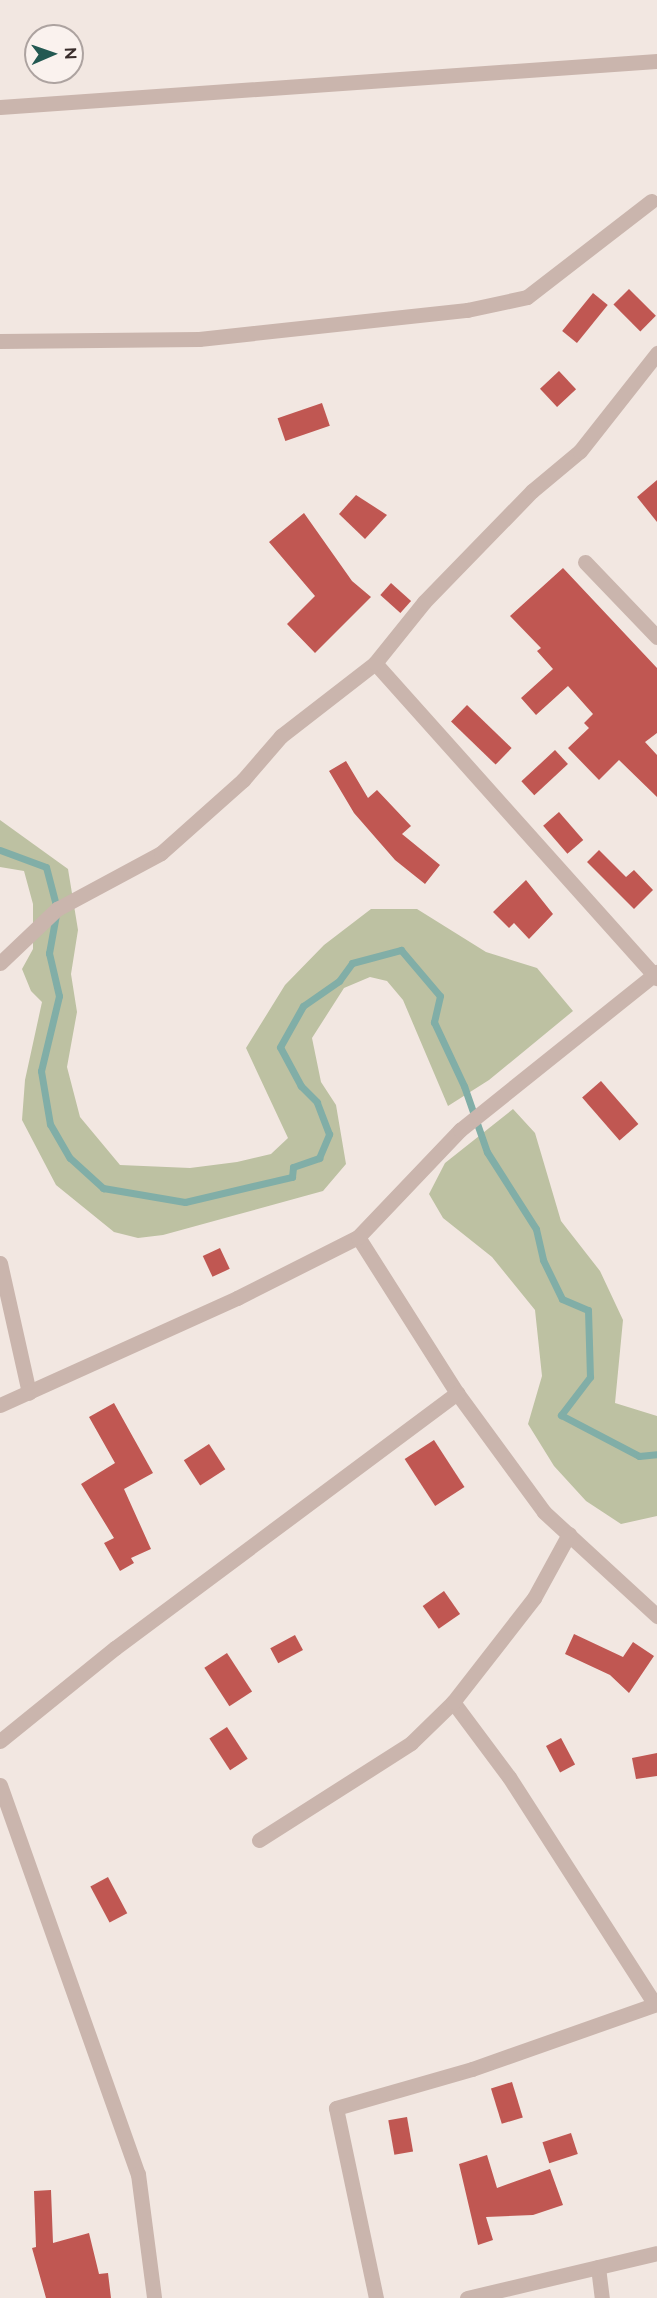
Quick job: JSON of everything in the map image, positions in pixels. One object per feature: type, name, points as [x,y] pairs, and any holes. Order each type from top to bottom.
[{"type":"street","points":[[0,107],[657,61]]},
{"type":"street","points":[[0,341],[199,339],[467,310],[526,297],[651,201]]},
{"type":"street","points":[[0,963],[57,909],[161,853],[243,780],[280,736],[375,663],[424,602],[532,491],[552,479],[588,442],[657,353]]},
{"type":"street","points":[[585,562],[657,638]]},
{"type":"street","points":[[0,1405],[237,1298],[358,1237],[460,1130],[656,975],[375,663]]},
{"type":"street","points":[[358,1237],[457,1394],[544,1512],[657,1616]]},
{"type":"street","points":[[0,1263],[29,1393]]},
{"type":"street","points":[[0,1741],[115,1648],[457,1394]]},
{"type":"street","points":[[259,1840],[411,1743],[453,1702],[534,1598],[569,1534]]},
{"type":"street","points":[[376,2298],[336,2108],[472,2069],[656,2004],[509,1777],[453,1702]]},
{"type":"street","points":[[0,1785],[138,2174],[154,2298]]},
{"type":"street","points":[[467,2298],[657,2253]]},
{"type":"street","points":[[598,2267],[602,2298]]},
{"type":"green space","points":[[0,820],[68,869],[78,930],[71,974],[77,1012],[67,1067],[80,1117],[120,1165],[190,1168],[237,1162],[271,1154],[288,1138],[246,1048],[285,985],[324,945],[371,909],[417,909],[486,952],[537,968],[573,1011],[489,1080],[448,1106],[403,1000],[387,981],[370,977],[344,988],[312,1038],[321,1082],[336,1105],[346,1164],[323,1191],[163,1235],[138,1238],[114,1232],[56,1185],[22,1120],[25,1080],[42,1002],[31,991],[22,969],[33,949],[33,904],[24,871],[0,867]]},
{"type":"green space","points":[[513,1109],[535,1133],[561,1221],[600,1271],[623,1320],[615,1403],[657,1416],[657,1516],[621,1524],[586,1501],[554,1466],[528,1424],[542,1376],[535,1310],[492,1257],[443,1218],[429,1194],[445,1163]]},
{"type":"building","points":[[629,289],[656,316],[640,331],[613,305]]},
{"type":"building","points":[[593,293],[608,305],[577,343],[562,331]]},
{"type":"building","points":[[559,371],[576,389],[557,407],[540,389]]},
{"type":"building","points":[[322,403],[330,426],[285,441],[278,418]]},
{"type":"building","points":[[657,480],[657,522],[637,497]]},
{"type":"building","points":[[356,495],[387,515],[365,539],[339,514]]},
{"type":"building","points":[[304,513],[352,581],[371,597],[315,653],[287,624],[315,596],[269,542]]},
{"type":"building","points":[[563,568],[657,668],[657,733],[645,742],[657,755],[657,797],[619,760],[599,780],[568,748],[589,728],[584,723],[593,714],[568,686],[536,715],[521,698],[553,669],[537,651],[541,648],[510,616]]},
{"type":"building","points":[[391,583],[411,601],[400,613],[380,595]]},
{"type":"building","points":[[467,705],[512,748],[496,765],[451,722]]},
{"type":"building","points":[[555,750],[568,764],[534,795],[521,781]]},
{"type":"building","points":[[346,761],[368,798],[377,790],[411,826],[402,834],[440,865],[425,884],[395,860],[354,813],[329,771]]},
{"type":"building","points":[[559,812],[583,840],[567,854],[543,826]]},
{"type":"building","points":[[599,850],[626,877],[634,870],[653,890],[634,909],[587,862]]},
{"type":"building","points":[[526,880],[553,914],[529,939],[514,923],[509,928],[493,912]]},
{"type":"building","points":[[601,1081],[638,1124],[620,1140],[582,1097]]},
{"type":"building","points":[[220,1248],[230,1269],[213,1277],[203,1256]]},
{"type":"building","points":[[114,1403],[153,1473],[124,1489],[151,1549],[131,1558],[134,1563],[120,1571],[104,1543],[114,1538],[81,1484],[115,1463],[89,1417]]},
{"type":"building","points":[[434,1440],[464,1487],[435,1506],[405,1459]]},
{"type":"building","points":[[209,1444],[225,1469],[200,1485],[184,1460]]},
{"type":"building","points":[[444,1591],[460,1614],[439,1629],[423,1606]]},
{"type":"building","points":[[574,1634],[623,1657],[633,1642],[654,1656],[629,1693],[610,1675],[565,1654]]},
{"type":"building","points":[[295,1635],[303,1650],[278,1663],[270,1648]]},
{"type":"building","points":[[227,1653],[252,1692],[229,1706],[204,1668]]},
{"type":"building","points":[[227,1727],[248,1759],[230,1770],[209,1738]]},
{"type":"building","points":[[561,1738],[575,1764],[560,1772],[546,1746]]},
{"type":"building","points":[[657,1753],[657,1776],[636,1779],[632,1758]]},
{"type":"building","points":[[108,1877],[127,1913],[110,1923],[90,1886]]},
{"type":"building","points":[[512,2082],[523,2117],[502,2124],[491,2088]]},
{"type":"building","points":[[407,2117],[413,2151],[394,2155],[388,2120]]},
{"type":"building","points":[[571,2133],[578,2154],[549,2163],[542,2142]]},
{"type":"building","points":[[487,2155],[497,2188],[550,2169],[563,2205],[533,2215],[486,2217],[493,2240],[478,2245],[459,2164]]},
{"type":"building","points":[[51,2190],[53,2243],[89,2233],[99,2274],[108,2273],[111,2298],[46,2298],[32,2248],[36,2247],[34,2191]]},
{"type":"waterway","points":[[0,850],[46,867],[57,909],[49,953],[59,996],[41,1071],[50,1124],[70,1158],[103,1188],[185,1202],[292,1177],[293,1167],[319,1158],[329,1134],[317,1102],[301,1086],[280,1047],[303,1006],[339,981],[352,963],[401,950],[440,996],[434,1022],[464,1086],[487,1152],[536,1229],[543,1260],[562,1299],[588,1310],[590,1377],[561,1415],[639,1456],[657,1454]]}]
